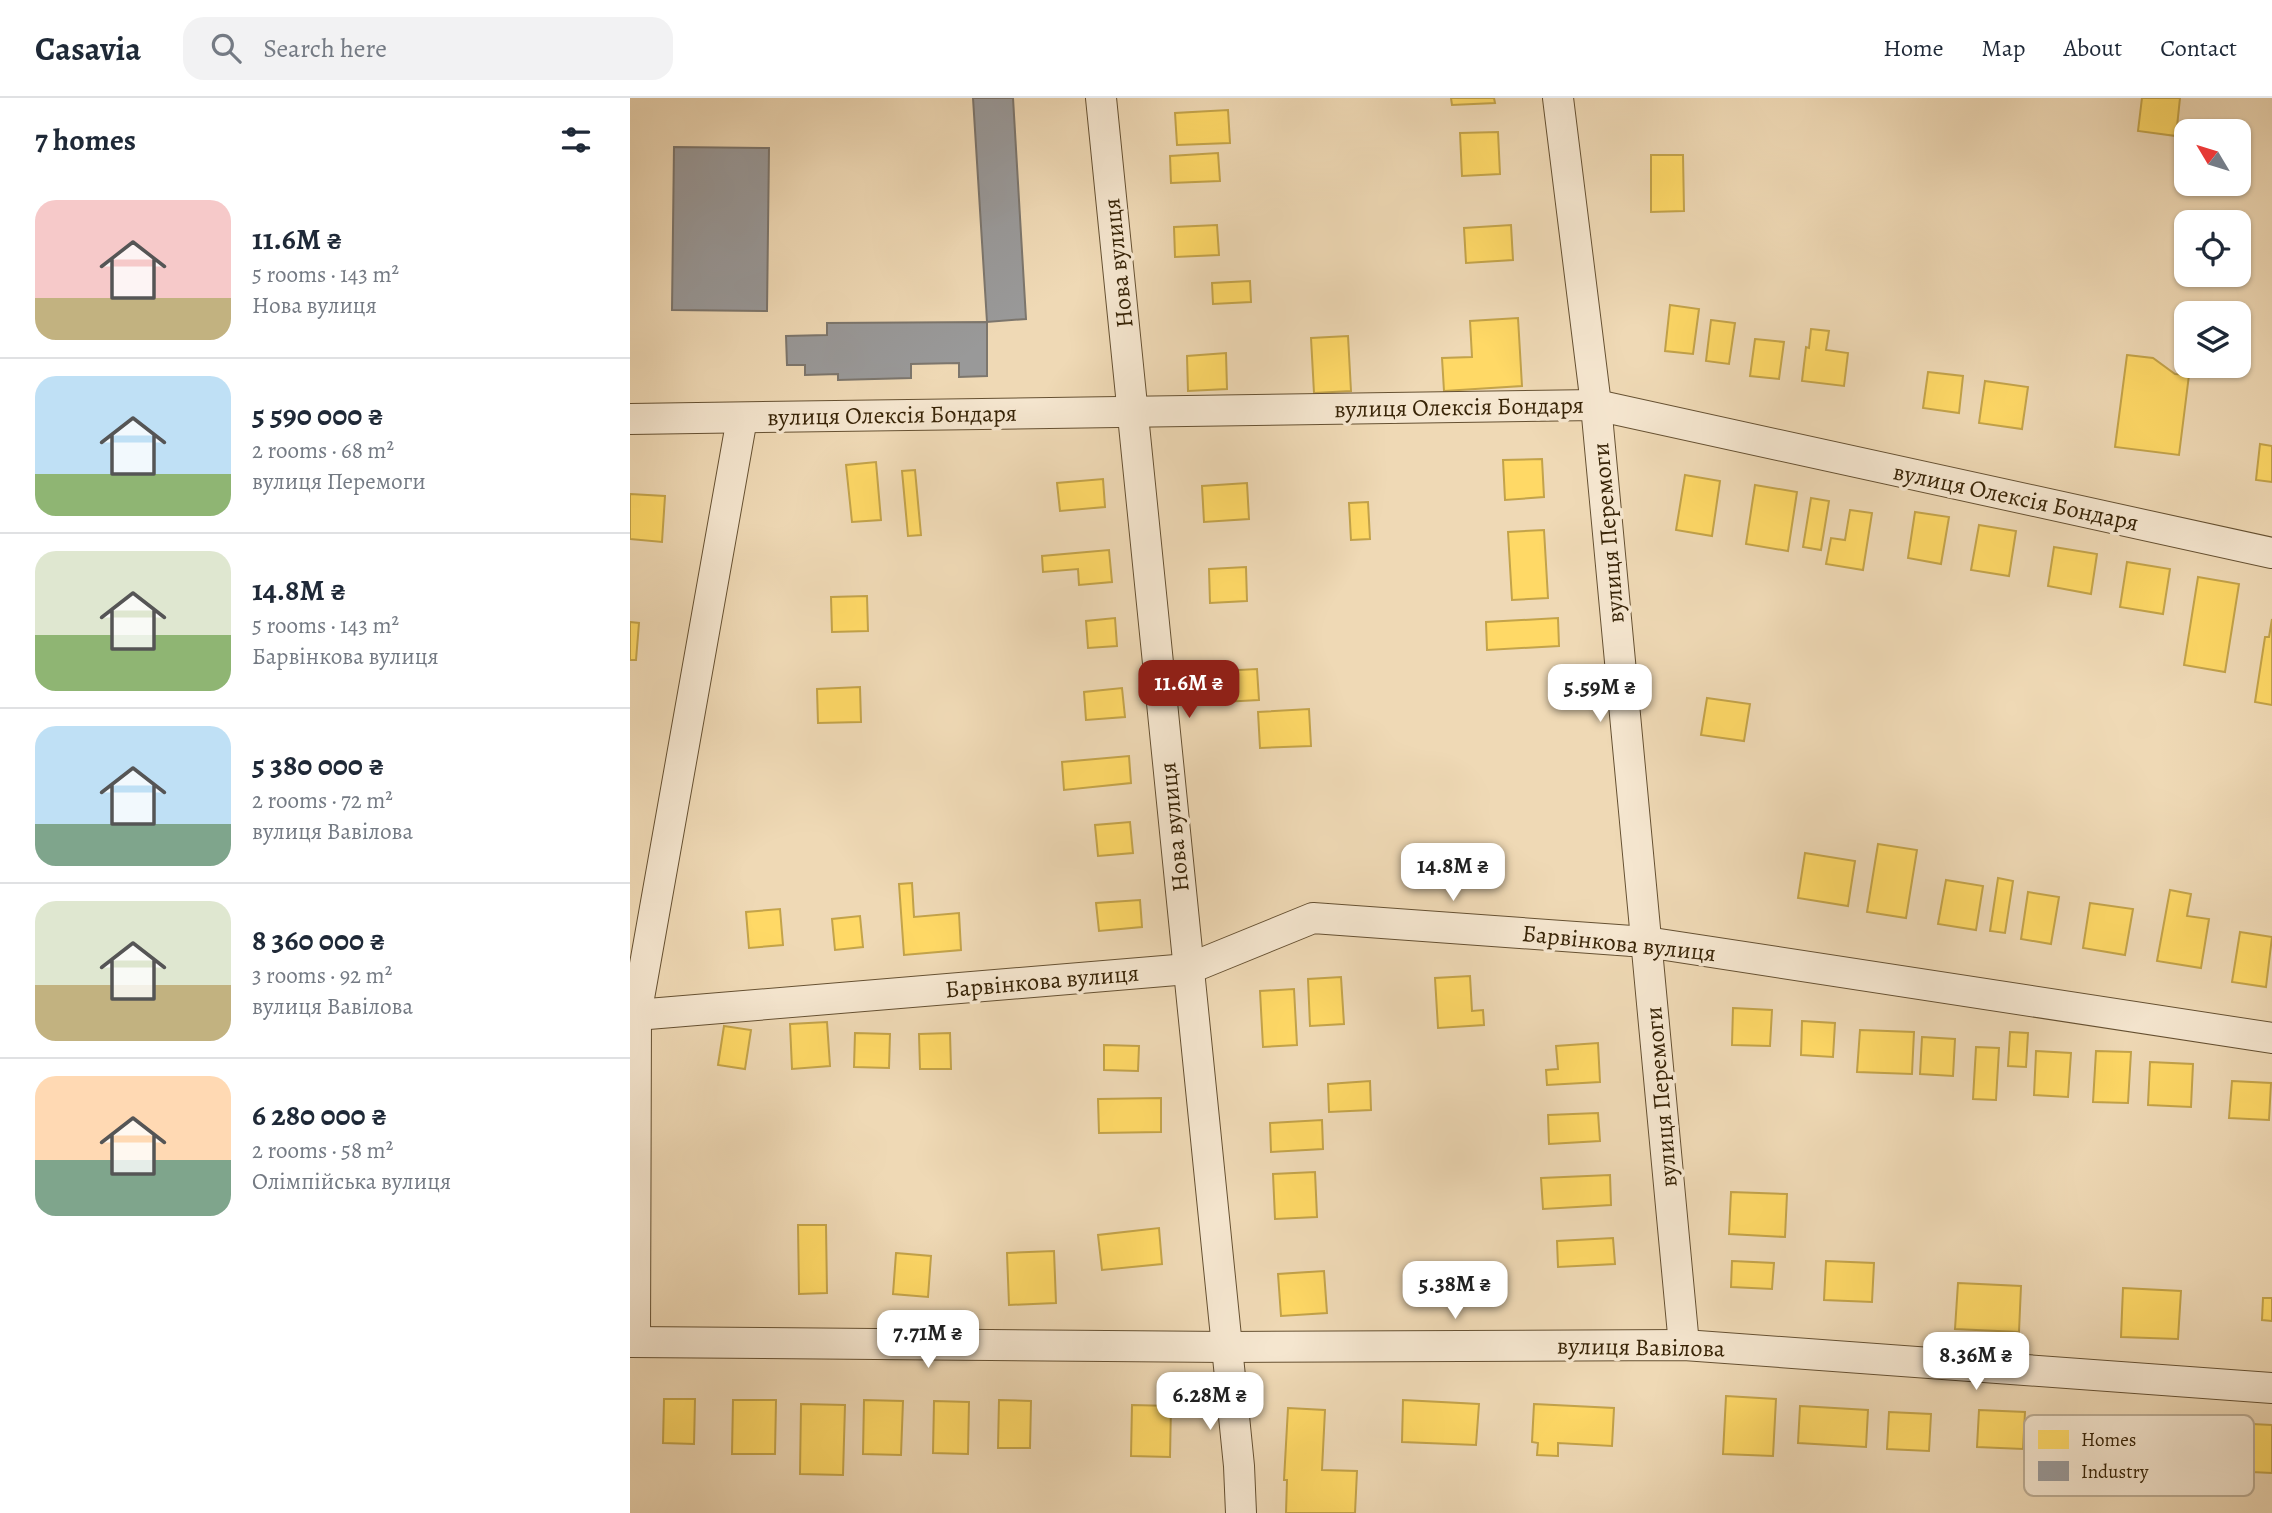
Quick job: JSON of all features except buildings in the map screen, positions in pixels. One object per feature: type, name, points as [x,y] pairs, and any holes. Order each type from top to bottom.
[{"type":"street","name":"Нова вулиця","points":[[1101,98],[1239,1466],[1241,1513]]},
{"type":"street","name":"вулиця Перемоги","points":[[1558,98],[1596,405],[1684,1345]]},
{"type":"street","name":"вулиця Олексія Бондаря","points":[[630,419],[1596,405],[2272,553]]},
{"type":"street","points":[[633,1342],[636,1015],[742,418]]},
{"type":"street","name":"Барвінкова вулиця","points":[[636,1015],[1188,968],[1313,918],[1646,942],[2272,1038]]},
{"type":"street","name":"вулиця Вавілова","points":[[633,1342],[1226,1347],[1684,1345],[2272,1388]]}]
